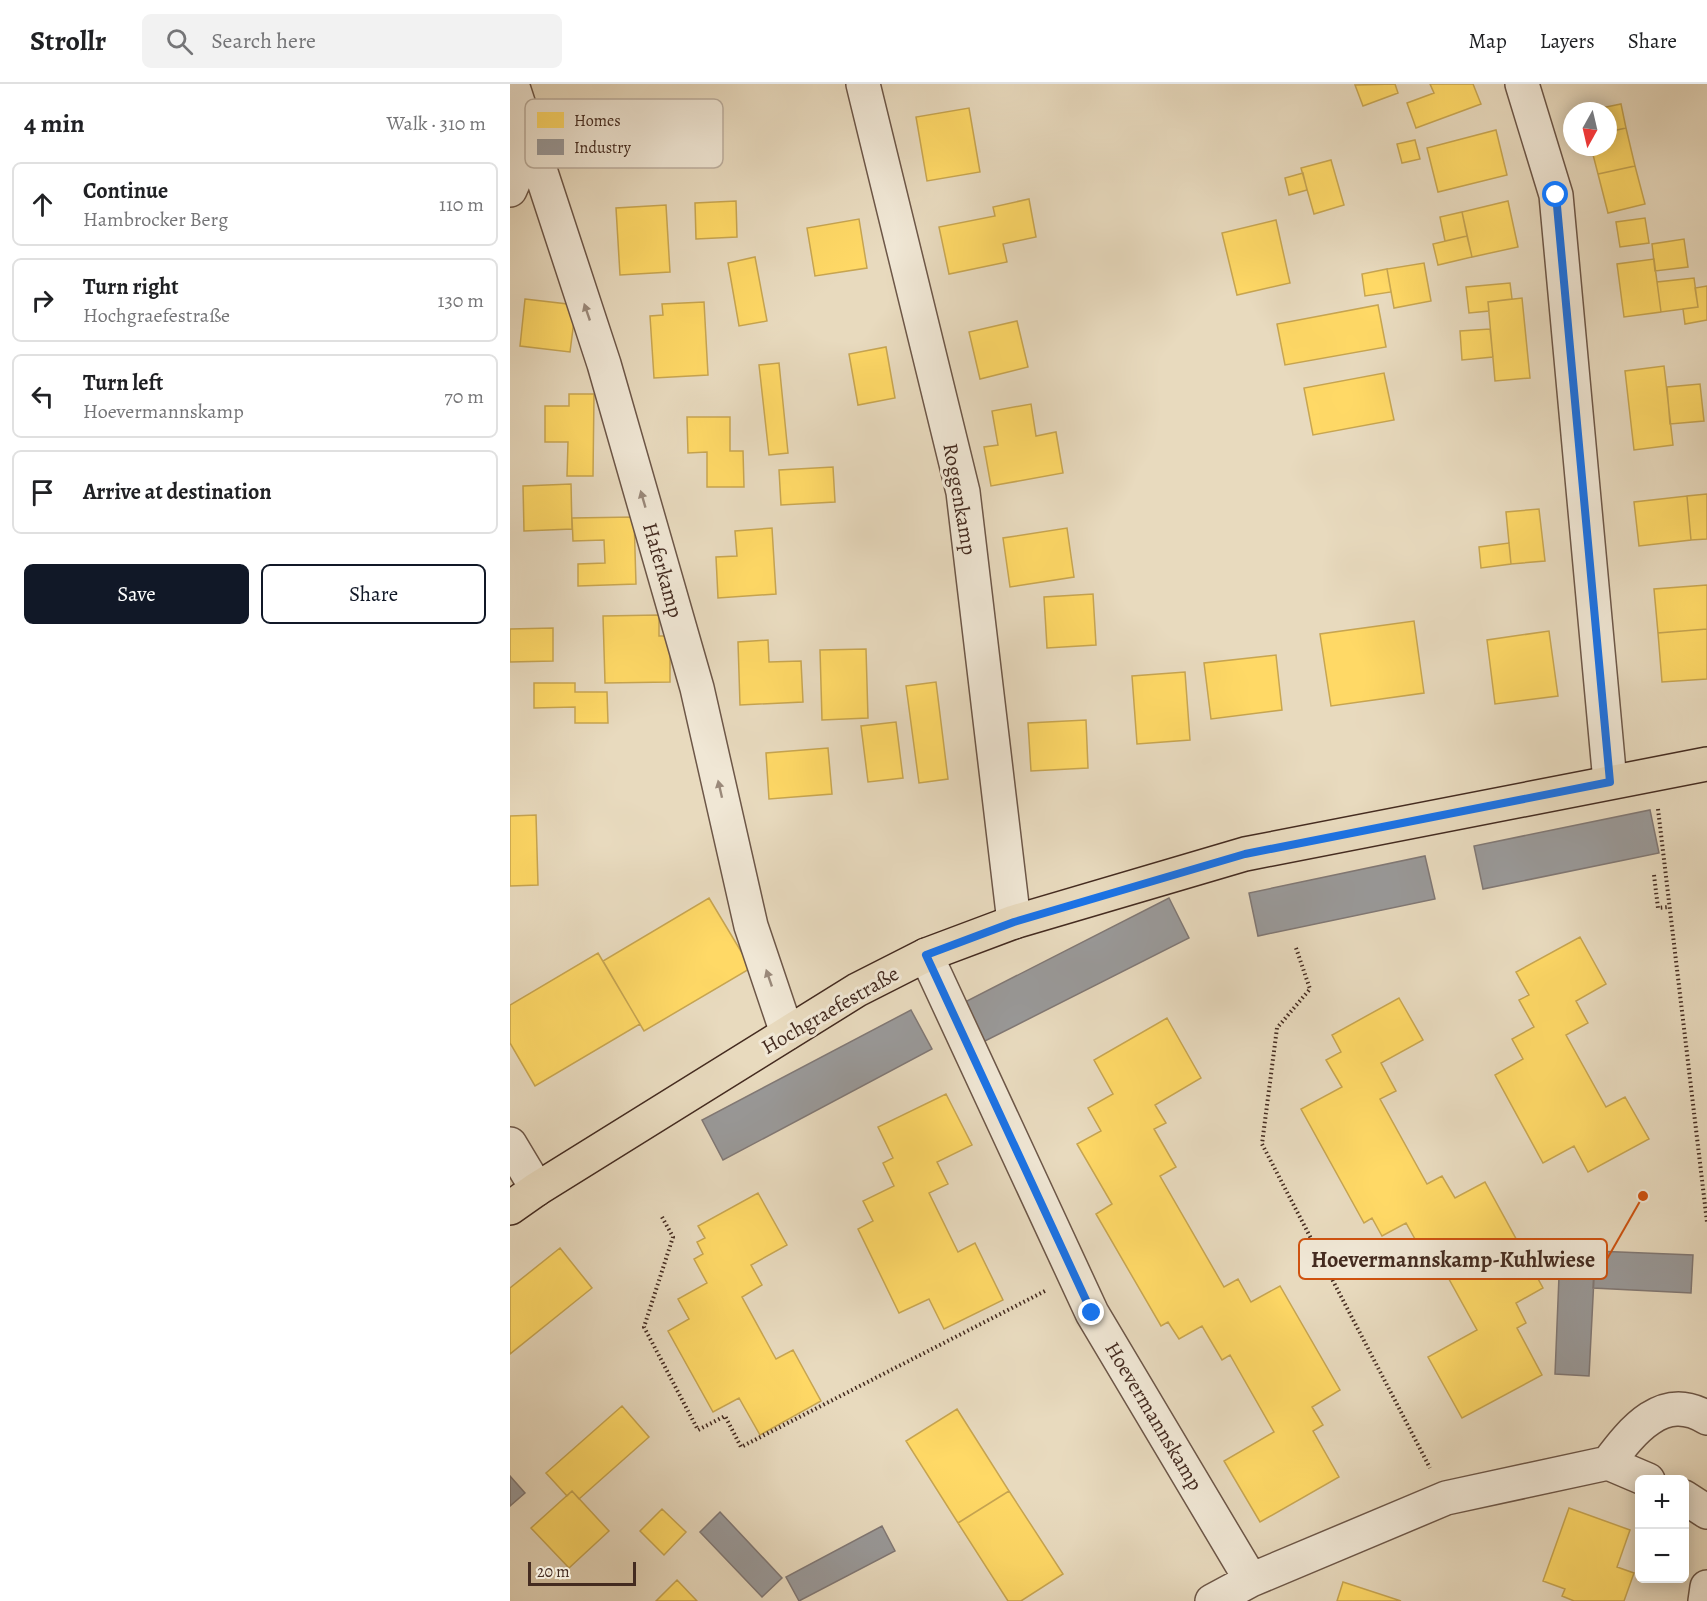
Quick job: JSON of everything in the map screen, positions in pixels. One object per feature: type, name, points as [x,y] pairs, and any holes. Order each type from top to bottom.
[{"type":"main road","name":"Hochgraefestraße","points":[[510,1208],[857,990],[926,955],[1014,922],[1245,854],[1707,764]]},
{"type":"street","name":"Roggenkamp","points":[[863,84],[963,492],[1014,922]]},
{"type":"street","points":[[1521,84],[1556,195],[1610,782]]},
{"type":"street","name":"Haferkamp","points":[[510,190],[522,163],[516,98]]},
{"type":"street","name":"Haferkamp","points":[[516,98],[525,125]]},
{"type":"street","name":"Haferkamp","points":[[539,168],[604,364],[697,688],[751,926],[787,1033]]},
{"type":"street","name":"Hoevermannskamp","points":[[926,955],[1092,1313],[1251,1580]]},
{"type":"street","points":[[510,1144],[537,1189]]},
{"type":"street","points":[[1608,1463],[1632,1430],[1664,1411],[1693,1409],[1707,1418]]},
{"type":"street","points":[[1220,1599],[1251,1580],[1446,1498],[1608,1463],[1638,1475]]},
{"type":"street","points":[[1689,1500],[1707,1512]]},
{"type":"street","points":[[1705,1601],[1707,1587]]},
{"type":"path","points":[[1654,773],[1707,1222]]},
{"type":"path","points":[[1654,875],[1658,908],[1669,907]]},
{"type":"path","points":[[1296,948],[1310,989],[1277,1028],[1262,1144],[1446,1498]]},
{"type":"path","points":[[662,1217],[673,1237],[644,1327],[698,1430],[725,1416],[741,1447],[1075,1276]]},
{"type":"building: Homes","points":[[1395,84],[1398,93],[1363,106],[1355,85]]},
{"type":"building: Homes","points":[[1430,84],[1473,84],[1481,104],[1416,128],[1407,103],[1434,93]]},
{"type":"building: Homes","points":[[1621,104],[1626,128],[1617,130],[1617,105]]},
{"type":"building: Homes","points":[[969,108],[980,172],[927,181],[916,117]]},
{"type":"building: Homes","points":[[1626,128],[1635,166],[1598,174],[1593,156],[1617,156],[1617,130]]},
{"type":"building: Homes","points":[[1496,130],[1507,175],[1438,192],[1427,148]]},
{"type":"building: Homes","points":[[1415,140],[1420,159],[1402,163],[1397,144]]},
{"type":"building: Homes","points":[[1331,160],[1344,205],[1314,214],[1301,168]]},
{"type":"building: Homes","points":[[1635,166],[1645,204],[1608,213],[1598,174]]},
{"type":"building: Homes","points":[[1303,173],[1307,190],[1289,195],[1285,178]]},
{"type":"building: Homes","points":[[1029,199],[1036,237],[1003,244],[1007,262],[949,274],[939,227],[995,216],[993,207]]},
{"type":"building: Homes","points":[[736,201],[737,237],[696,239],[695,203]]},
{"type":"building: Homes","points":[[1508,201],[1518,247],[1472,257],[1462,212]]},
{"type":"building: Homes","points":[[666,205],[670,272],[620,275],[616,208]]},
{"type":"building: Homes","points":[[1462,212],[1467,236],[1445,241],[1440,217]]},
{"type":"building: Homes","points":[[1645,218],[1649,243],[1620,247],[1616,222]]},
{"type":"building: Homes","points":[[859,219],[867,268],[815,276],[807,228]]},
{"type":"building: Homes","points":[[1276,220],[1290,283],[1237,295],[1222,233]]},
{"type":"building: Homes","points":[[1467,236],[1472,257],[1438,265],[1433,244]]},
{"type":"building: Homes","points":[[1684,239],[1688,267],[1655,271],[1652,244]]},
{"type":"building: Homes","points":[[755,257],[767,321],[739,326],[728,263]]},
{"type":"building: Homes","points":[[1654,259],[1661,312],[1624,317],[1617,264]]},
{"type":"building: Homes","points":[[1424,263],[1431,301],[1394,308],[1387,269]]},
{"type":"building: Homes","points":[[1387,269],[1391,292],[1365,296],[1362,274]]},
{"type":"building: Homes","points":[[1694,278],[1698,307],[1661,312],[1657,282]]},
{"type":"building: Homes","points":[[1510,283],[1512,299],[1488,302],[1489,311],[1469,313],[1466,287]]},
{"type":"building: Homes","points":[[1707,286],[1707,320],[1685,324],[1683,309],[1698,307],[1695,288]]},
{"type":"building: Homes","points":[[1522,298],[1530,378],[1495,381],[1488,302]]},
{"type":"building: Homes","points":[[525,299],[576,305],[570,352],[520,346]]},
{"type":"building: Homes","points":[[704,302],[708,375],[654,378],[650,316],[663,315],[662,304]]},
{"type":"building: Homes","points":[[1378,305],[1386,347],[1285,365],[1277,324]]},
{"type":"building: Homes","points":[[1017,321],[1028,367],[980,379],[969,332]]},
{"type":"building: Homes","points":[[1490,329],[1493,357],[1462,360],[1460,331]]},
{"type":"building: Homes","points":[[886,347],[895,398],[858,405],[849,354]]},
{"type":"building: Homes","points":[[779,363],[788,453],[769,455],[759,365]]},
{"type":"building: Homes","points":[[1664,366],[1673,445],[1634,450],[1625,371]]},
{"type":"building: Homes","points":[[1384,373],[1394,420],[1313,435],[1304,388]]},
{"type":"building: Homes","points":[[1700,384],[1704,421],[1670,424],[1667,387]]},
{"type":"building: Homes","points":[[569,394],[594,394],[593,476],[567,476],[568,442],[545,442],[545,406],[569,406]]},
{"type":"building: Homes","points":[[1031,404],[1036,436],[1056,432],[1063,473],[991,486],[984,447],[998,445],[992,411]]},
{"type":"building: Homes","points":[[687,417],[730,417],[730,451],[743,451],[744,487],[707,487],[707,452],[688,453]]},
{"type":"building: Homes","points":[[833,467],[835,502],[781,505],[779,470]]},
{"type":"building: Homes","points":[[571,484],[572,529],[524,531],[523,486]]},
{"type":"building: Homes","points":[[1707,494],[1707,539],[1691,540],[1687,496]]},
{"type":"building: Homes","points":[[1687,496],[1691,540],[1639,546],[1634,502]]},
{"type":"building: Homes","points":[[1539,509],[1545,561],[1511,564],[1506,512]]},
{"type":"building: Homes","points":[[634,517],[636,584],[578,586],[578,564],[605,563],[604,540],[573,541],[572,518]]},
{"type":"building: Homes","points":[[772,528],[776,594],[718,598],[716,557],[737,556],[735,531]]},
{"type":"building: Homes","points":[[1067,528],[1074,577],[1010,587],[1003,538]]},
{"type":"building: Homes","points":[[1509,543],[1511,564],[1481,568],[1479,547]]},
{"type":"building: Homes","points":[[1707,585],[1707,629],[1658,633],[1654,589]]},
{"type":"building: Homes","points":[[1093,594],[1096,645],[1047,648],[1044,597]]},
{"type":"building: Homes","points":[[659,615],[659,636],[670,636],[670,682],[605,683],[603,616]]},
{"type":"building: Homes","points":[[1414,621],[1424,693],[1331,706],[1320,634]]},
{"type":"building: Homes","points":[[553,628],[553,661],[510,662],[510,629]]},
{"type":"building: Homes","points":[[1707,629],[1707,679],[1662,682],[1658,633]]},
{"type":"building: Homes","points":[[1549,631],[1558,696],[1495,704],[1487,640]]},
{"type":"building: Homes","points":[[768,640],[769,662],[801,661],[803,702],[740,705],[738,642]]},
{"type":"building: Homes","points":[[866,649],[868,718],[822,720],[820,650]]},
{"type":"building: Homes","points":[[1276,655],[1282,710],[1211,719],[1204,663]]},
{"type":"building: Homes","points":[[1185,672],[1190,740],[1137,744],[1132,676]]},
{"type":"building: Homes","points":[[936,682],[948,779],[919,783],[906,686]]},
{"type":"building: Homes","points":[[534,683],[575,683],[575,692],[607,692],[608,723],[575,723],[575,707],[534,708]]},
{"type":"building: Homes","points":[[1086,720],[1088,768],[1031,771],[1028,723]]},
{"type":"building: Homes","points":[[896,722],[903,778],[868,782],[861,726]]},
{"type":"building: Homes","points":[[828,748],[832,794],[769,799],[766,753]]},
{"type":"building: Homes","points":[[536,815],[538,885],[510,886],[510,816]]},
{"type":"building: Homes","points":[[709,898],[751,968],[644,1031],[603,961]]},
{"type":"building: Homes","points":[[1580,937],[1606,984],[1576,1001],[1588,1023],[1566,1035],[1606,1107],[1625,1097],[1649,1139],[1588,1172],[1574,1146],[1543,1163],[1495,1075],[1523,1059],[1512,1039],[1534,1027],[1519,1000],[1529,995],[1516,972]]},
{"type":"building: Homes","points":[[598,953],[640,1024],[535,1086],[510,1043],[510,1005]]},
{"type":"building: Homes","points":[[1399,998],[1423,1040],[1381,1063],[1396,1091],[1380,1099],[1427,1184],[1442,1176],[1455,1198],[1485,1182],[1543,1288],[1516,1303],[1526,1323],[1517,1328],[1542,1375],[1462,1418],[1428,1357],[1477,1330],[1434,1252],[1425,1257],[1406,1223],[1382,1236],[1372,1218],[1364,1223],[1301,1109],[1342,1087],[1326,1060],[1341,1052],[1332,1035]]},
{"type":"building: Homes","points":[[1167,1018],[1201,1078],[1155,1105],[1166,1123],[1154,1129],[1176,1167],[1160,1176],[1224,1287],[1238,1279],[1251,1302],[1280,1286],[1340,1390],[1312,1407],[1323,1425],[1313,1431],[1339,1477],[1260,1522],[1224,1461],[1274,1432],[1230,1355],[1222,1360],[1202,1326],[1179,1339],[1168,1322],[1161,1326],[1096,1214],[1112,1204],[1077,1144],[1101,1131],[1088,1108],[1113,1094],[1094,1060]]},
{"type":"building: Homes","points":[[946,1094],[972,1145],[937,1162],[948,1184],[929,1193],[958,1252],[975,1243],[1003,1300],[944,1329],[929,1299],[899,1313],[858,1229],[873,1221],[863,1201],[894,1186],[883,1163],[893,1158],[878,1127]]},
{"type":"building: Homes","points":[[758,1193],[787,1245],[751,1265],[762,1285],[742,1297],[776,1359],[793,1350],[821,1401],[760,1435],[739,1398],[713,1412],[668,1331],[689,1319],[678,1299],[707,1283],[694,1259],[703,1254],[697,1242],[705,1238],[698,1226]]},
{"type":"building: Homes","points":[[560,1248],[592,1288],[510,1354],[510,1288]]},
{"type":"building: Homes","points":[[622,1406],[649,1437],[579,1499],[572,1491],[567,1496],[546,1473]]},
{"type":"building: Homes","points":[[957,1409],[1009,1491],[958,1523],[906,1441]]},
{"type":"building: Homes","points":[[572,1491],[609,1531],[569,1568],[531,1528]]},
{"type":"building: Homes","points":[[1009,1491],[1063,1574],[1021,1601],[1008,1601],[958,1523]]},
{"type":"building: Homes","points":[[1569,1508],[1630,1530],[1617,1567],[1634,1573],[1624,1601],[1574,1601],[1562,1596],[1565,1589],[1543,1581]]},
{"type":"building: Homes","points":[[662,1509],[686,1532],[664,1555],[640,1531]]},
{"type":"building: Homes","points":[[677,1580],[697,1601],[656,1601]]},
{"type":"building: Homes","points":[[1343,1582],[1401,1601],[1337,1601]]},
{"type":"building: Industry","points":[[1650,810],[1659,853],[1483,889],[1474,846]]},
{"type":"building: Industry","points":[[1425,856],[1435,899],[1258,936],[1249,893]]},
{"type":"building: Industry","points":[[1169,898],[1189,938],[981,1043],[961,1004]]},
{"type":"building: Industry","points":[[911,1010],[932,1049],[723,1160],[702,1120]]},
{"type":"building: Industry","points":[[1595,1251],[1693,1255],[1691,1293],[1593,1288]]},
{"type":"building: Industry","points":[[1559,1276],[1594,1278],[1589,1376],[1555,1374]]},
{"type":"building: Industry","points":[[510,1476],[525,1493],[510,1506]]},
{"type":"building: Industry","points":[[720,1512],[782,1578],[762,1597],[700,1532]]},
{"type":"building: Industry","points":[[882,1526],[895,1551],[799,1601],[786,1577]]},
{"type":"place","name":"Hoevermannskamp-Kuhlwiese","points":[[1643,1196]]},
{"type":"route","points":[[1092,1313],[926,955],[1014,922],[1245,854],[1610,782],[1556,195]]}]
